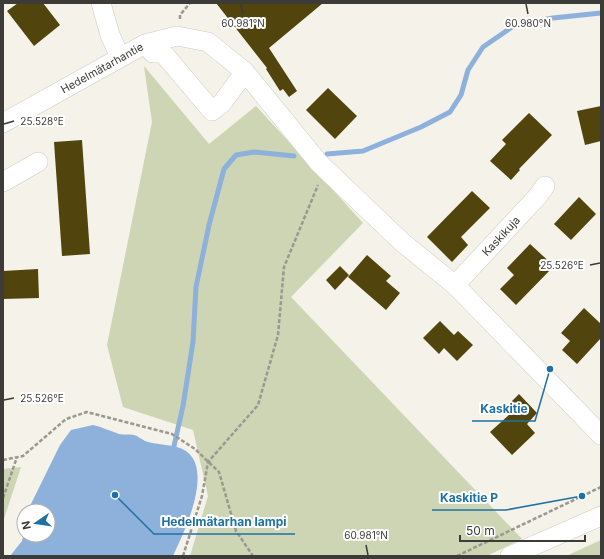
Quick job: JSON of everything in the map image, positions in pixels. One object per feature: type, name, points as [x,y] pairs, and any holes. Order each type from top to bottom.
[{"type":"street","points":[[101,3],[110,35],[120,57]]},
{"type":"street","name":"Hedelmätarhantie","points":[[3,123],[145,44],[177,36],[208,42],[245,72],[324,168],[403,244],[455,285],[601,435]]},
{"type":"street","points":[[145,44],[153,54],[163,53],[212,111],[222,103],[245,72]]},
{"type":"street","points":[[3,182],[38,162]]},
{"type":"street","name":"Kaskikuja","points":[[455,285],[538,196],[545,186]]},
{"type":"street","points":[[510,556],[601,516]]},
{"type":"path","points":[[183,556],[202,496],[208,462],[258,405],[278,335],[284,267],[324,168]]},
{"type":"path","points":[[3,460],[23,456],[66,419],[87,412],[172,434],[186,443],[219,472],[236,531],[252,556]]},
{"type":"path","points":[[3,498],[17,458]]},
{"type":"path","points":[[458,556],[601,487]]},
{"type":"green space","points":[[144,66],[209,144],[256,106],[363,223],[291,297],[522,539],[487,556],[190,556],[208,496],[193,430],[123,407],[107,345],[152,122]]},
{"type":"green space","points":[[21,467],[3,522],[3,469]]},
{"type":"green space","points":[[601,540],[601,556],[566,556]]},
{"type":"water","points":[[93,425],[119,434],[134,435],[150,443],[181,448],[194,460],[197,472],[197,487],[194,502],[184,532],[173,556],[10,556],[20,543],[56,543],[56,503],[31,503],[60,445],[71,430]]},
{"type":"building","points":[[18,3],[43,3],[60,25],[34,46],[7,11]]},
{"type":"building","points":[[216,3],[323,3],[269,48],[297,91],[289,97],[283,89],[280,91],[266,69],[267,68]]},
{"type":"building","points":[[328,88],[357,116],[335,139],[306,110]]},
{"type":"building","points":[[601,106],[601,141],[585,145],[577,111]]},
{"type":"building","points":[[529,113],[552,135],[519,169],[520,170],[511,180],[490,161],[506,144],[502,140]]},
{"type":"building","points":[[82,140],[90,254],[62,256],[54,142]]},
{"type":"building","points":[[472,191],[490,208],[461,237],[468,245],[452,262],[427,237]]},
{"type":"building","points":[[579,197],[596,214],[571,240],[554,224]]},
{"type":"building","points":[[530,244],[554,266],[516,305],[500,289],[514,275],[507,268]]},
{"type":"building","points":[[367,255],[391,276],[386,281],[400,293],[386,310],[348,277]]},
{"type":"building","points":[[340,266],[349,275],[335,290],[326,280]]},
{"type":"building","points":[[38,269],[39,298],[3,299],[3,271]]},
{"type":"building","points":[[584,308],[601,324],[601,338],[577,364],[562,350],[570,341],[561,333]]},
{"type":"building","points":[[440,321],[454,335],[458,331],[473,345],[457,361],[444,348],[439,354],[423,338]]},
{"type":"building","points":[[519,394],[537,413],[527,424],[535,433],[512,455],[490,432],[510,414],[505,408]]},
{"type":"waterway","points":[[327,154],[363,151],[421,127],[450,112],[461,95],[468,70],[483,47],[515,25],[553,18],[601,13]]},
{"type":"waterway","points":[[174,446],[183,406],[193,342],[196,287],[209,225],[224,169],[236,155],[254,152],[294,156]]},
{"type":"place","name":"Kaskitie","points":[[550,369]]},
{"type":"place","name":"Hedelmätarhan lampi","points":[[115,495]]},
{"type":"place","name":"Kaskitie P","points":[[582,496]]}]
